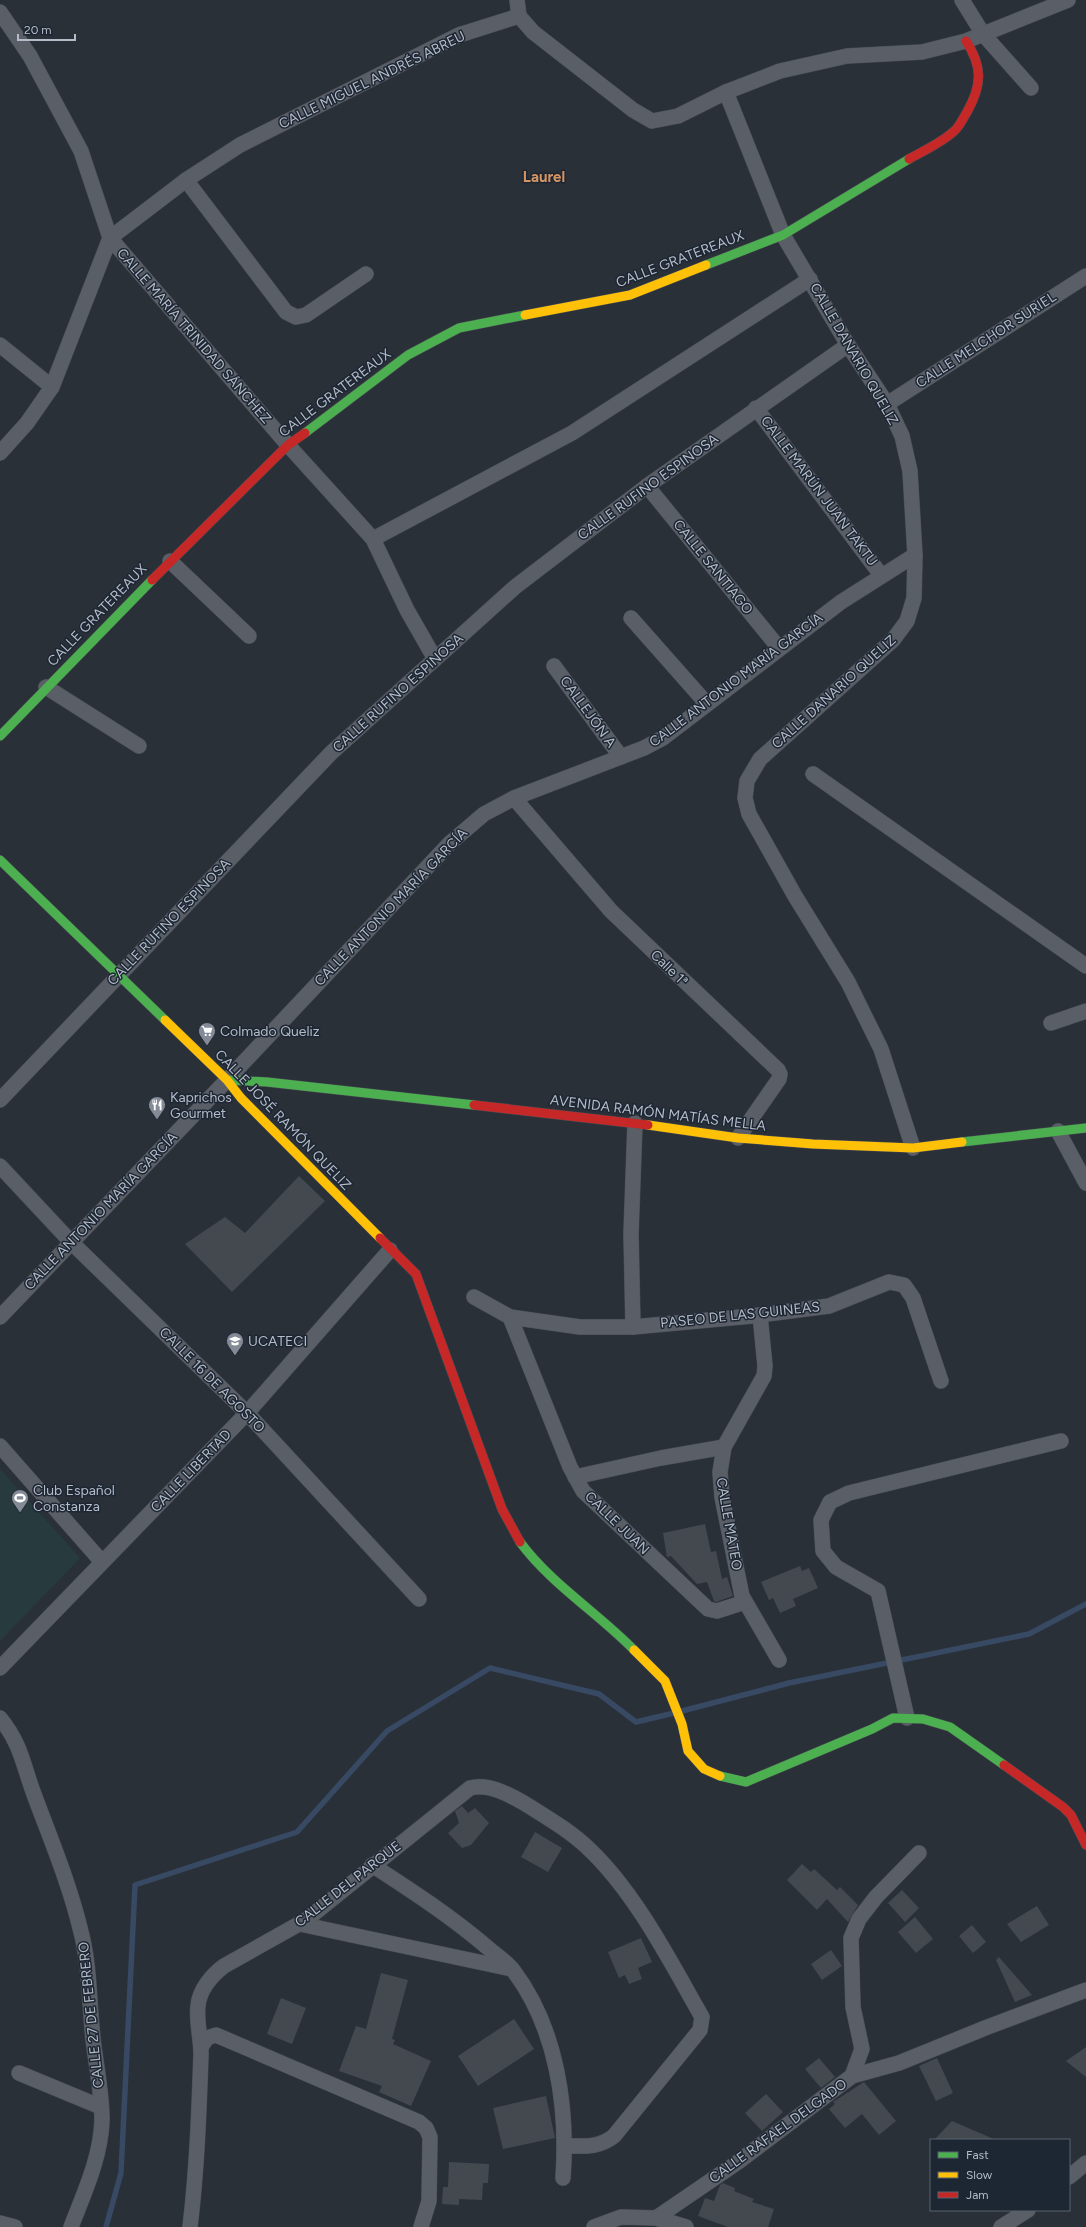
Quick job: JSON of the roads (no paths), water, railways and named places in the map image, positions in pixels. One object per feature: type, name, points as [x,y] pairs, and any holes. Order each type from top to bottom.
[{"type":"street","points":[[518,0],[519,16],[533,32],[633,110],[652,121],[678,116],[726,92],[780,71],[847,56],[922,52],[966,41],[1068,0]]},
{"type":"street","points":[[962,0],[983,34],[1032,88]]},
{"type":"street","name":"CALLE MARÍA TRINIDAD SÁNCHEZ","points":[[0,12],[30,56],[81,151],[110,238],[288,445],[374,539],[407,610],[435,659]]},
{"type":"street","name":"CALLE MIGUEL ANDRÉS ABREU","points":[[110,238],[186,180],[240,145],[459,35],[519,16]]},
{"type":"street","name":"CALLE GRATEREAUX","points":[[0,736],[170,561],[288,445],[408,355],[459,328],[630,295],[783,234],[954,132],[970,109],[979,79],[977,59],[966,41]]},
{"type":"street","name":"CALLE DANARIO QUELIZ","points":[[726,92],[783,234],[848,345],[887,404],[902,436],[910,471],[915,555],[914,598],[908,621],[893,640],[760,759],[747,781],[745,798],[749,814],[795,896],[848,982],[878,1043],[913,1148]]},
{"type":"street","points":[[186,180],[286,312],[296,316],[306,315],[366,274]]},
{"type":"street","points":[[0,453],[27,423],[52,386],[110,238]]},
{"type":"street","name":"CALLE MELCHOR SURIEL","points":[[887,404],[1086,276]]},
{"type":"street","points":[[374,539],[572,433],[810,279]]},
{"type":"street","points":[[0,345],[52,386]]},
{"type":"street","name":"CALLE RUFINO ESPINOSA","points":[[0,1100],[331,754],[515,587],[647,486],[756,408],[848,345]]},
{"type":"street","name":"CALLE MARÚN JUAN TAKTU","points":[[756,408],[881,575]]},
{"type":"street","name":"CALLE SANTIAGO","points":[[647,486],[779,648]]},
{"type":"street","name":"CALLE ANTONIO MARÍA GARCÍA","points":[[0,1317],[227,1080],[450,843],[484,814],[514,798],[621,758],[663,738],[841,602],[881,575],[915,555]]},
{"type":"street","points":[[170,561],[249,636]]},
{"type":"street","points":[[631,618],[707,704]]},
{"type":"street","name":"CALLEJÓN A","points":[[554,666],[621,758]]},
{"type":"street","points":[[46,687],[138,746]]},
{"type":"street","points":[[813,774],[1086,966]]},
{"type":"street","name":"Calle 1ª","points":[[514,798],[611,911],[778,1070],[780,1074],[779,1079],[738,1138]]},
{"type":"street","name":"CALLE JOSÉ RAMÓN QUELIZ","points":[[0,860],[227,1080],[241,1098],[390,1250]]},
{"type":"street","points":[[1050,1024],[1086,1011]]},
{"type":"street","name":"AVENIDA RAMÓN MATÍAS MELLA","points":[[227,1080],[267,1082],[635,1123],[738,1138],[813,1144],[913,1148],[1086,1128]]},
{"type":"street","points":[[633,1327],[631,1234],[635,1123]]},
{"type":"street","points":[[1058,1131],[1086,1183]]},
{"type":"street","name":"CALLE 16 DE AGOSTO","points":[[0,1166],[71,1242],[247,1413],[419,1599]]},
{"type":"street","points":[[390,1250],[416,1274],[502,1509],[516,1536],[535,1562],[614,1629],[665,1681],[682,1724],[688,1751],[704,1769],[725,1779],[746,1782],[872,1729],[893,1718],[923,1719],[950,1727],[1063,1806],[1071,1816],[1086,1845]]},
{"type":"street","name":"CALLE LIBERTAD","points":[[0,1668],[247,1413],[390,1250]]},
{"type":"street","name":"PASEO DE LAS GUINEAS","points":[[474,1297],[510,1317],[580,1327],[633,1327],[760,1315],[829,1306],[889,1282],[904,1285],[913,1298],[940,1381]]},
{"type":"street","name":"CALLE MATEO","points":[[760,1315],[765,1366],[764,1376],[724,1447],[720,1472],[722,1497],[742,1596],[780,1660]]},
{"type":"street","name":"CALLE JUAN","points":[[510,1317],[575,1477],[583,1491],[594,1504],[708,1608],[717,1611],[745,1602]]},
{"type":"street","points":[[907,1718],[878,1591],[836,1567],[823,1551],[821,1520],[830,1502],[849,1493],[1062,1441]]},
{"type":"street","points":[[0,1446],[102,1562]]},
{"type":"street","points":[[575,1477],[661,1458],[724,1447]]},
{"type":"street","name":"CALLE 27 DE FEBRERO","points":[[0,1718],[12,1732],[20,1748],[31,1788],[65,1878],[80,1929],[87,1962],[89,2004],[101,2107],[100,2137],[96,2159],[71,2227]]},
{"type":"street","name":"CALLE DEL PARQUE","points":[[190,2227],[197,2168],[201,2047],[198,2006],[203,1990],[213,1974],[224,1966],[300,1924],[470,1788],[485,1786],[515,1798],[555,1822],[589,1849],[626,1892],[654,1934],[702,2017],[700,2030],[614,2136],[605,2143],[594,2146],[566,2146]]},
{"type":"street","points":[[852,2076],[862,2049],[853,2007],[851,1938],[859,1919],[876,1897],[919,1853]]},
{"type":"street","points":[[372,1866],[429,1902],[475,1936],[513,1969],[538,2010],[556,2059],[566,2146],[563,2178]]},
{"type":"street","points":[[300,1924],[513,1969]]},
{"type":"street","name":"CALLE RAFAEL DELGADO","points":[[656,2218],[738,2162],[852,2076],[899,2064],[985,2028],[1086,1990]]},
{"type":"street","points":[[201,2047],[207,2038],[216,2035],[418,2122],[426,2128],[430,2137],[429,2201],[422,2227]]},
{"type":"street","points":[[19,2073],[101,2107]]},
{"type":"street","points":[[1070,2176],[1086,2163]]},
{"type":"street","points":[[1001,2227],[1026,2211]]},
{"type":"street","points":[[594,2227],[621,2217],[656,2218],[686,2227]]},
{"type":"street","points":[[0,2223],[15,2227]]},
{"type":"waterway","points":[[682,1711],[789,1683],[1029,1634],[1086,1604]]},
{"type":"waterway","points":[[106,2227],[121,2173],[135,1885],[297,1832],[387,1731],[490,1668],[599,1694],[636,1722],[674,1713]]},
{"type":"place","name":"Colmado Queliz","points":[[207,1046]]},
{"type":"place","name":"Kaprichos Gourmet","points":[[157,1120]]},
{"type":"place","name":"UCATECI","points":[[235,1356]]},
{"type":"place","name":"Club Español Constanza","points":[[20,1513]]},
{"type":"district","name":"Laurel","points":[[544,177]]}]
